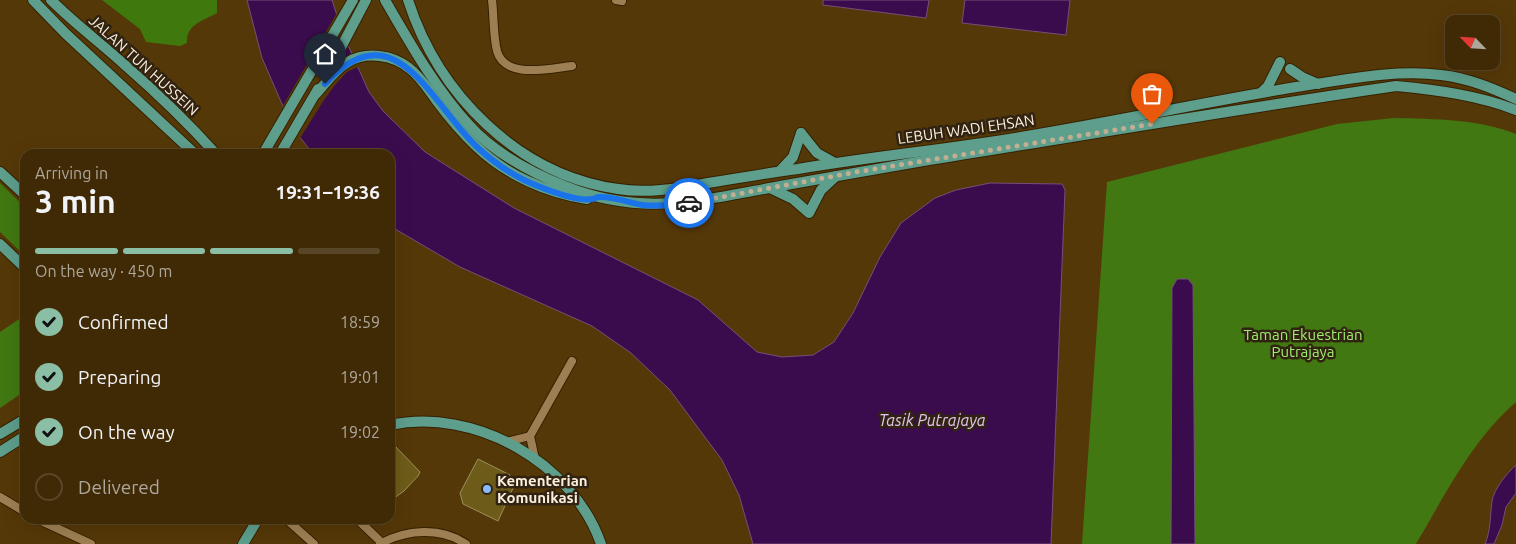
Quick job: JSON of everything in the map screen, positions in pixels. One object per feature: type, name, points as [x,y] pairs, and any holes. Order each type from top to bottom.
[{"type":"main road","name":"JALAN TUN HUSSEIN","points":[[33,0],[65,33],[190,149]]},
{"type":"main road","name":"JALAN TUN HUSSEIN","points":[[52,0],[73,22],[126,66],[192,128],[211,149]]},
{"type":"main road","points":[[266,149],[353,0]]},
{"type":"main road","points":[[283,149],[352,30],[366,0]]},
{"type":"main road","points":[[386,0],[441,92],[470,127],[522,165],[567,187],[599,197]]},
{"type":"main road","name":"LEBUH WADI EHSAN","points":[[408,0],[416,26],[427,49],[448,83],[466,104],[495,132],[543,164],[595,184],[639,192],[680,188],[835,162],[1024,137],[1261,93],[1395,73],[1440,74],[1465,79],[1516,99]]},
{"type":"main road","points":[[316,94],[334,73],[347,62],[358,57],[374,55],[392,59],[409,67],[477,147],[513,173],[550,191],[590,200],[599,197]]},
{"type":"main road","points":[[1261,93],[1268,86],[1280,62]]},
{"type":"main road","points":[[1290,69],[1318,84]]},
{"type":"main road","name":"LEBUH WADI EHSAN","points":[[599,197],[645,205],[689,203],[837,176],[1396,86],[1445,91],[1493,101],[1516,110]]},
{"type":"main road","points":[[780,172],[793,156],[801,133],[817,153],[835,162]]},
{"type":"main road","points":[[0,172],[20,190]]},
{"type":"main road","points":[[770,188],[793,199],[809,213],[821,190],[837,176]]},
{"type":"main road","points":[[0,244],[20,263]]},
{"type":"main road","points":[[0,434],[20,422]]},
{"type":"main road","points":[[395,423],[432,422],[457,425],[506,442],[535,459],[561,481],[585,508],[601,544]]},
{"type":"main road","points":[[0,452],[20,439]]},
{"type":"main road","points":[[243,544],[255,524]]},
{"type":"street","points":[[492,0],[498,52],[508,66],[526,70],[572,66]]},
{"type":"street","points":[[616,0],[622,0]]},
{"type":"street","points":[[535,459],[530,436],[572,361]]},
{"type":"street","points":[[506,442],[530,436]]},
{"type":"street","points":[[0,497],[20,509]]},
{"type":"street","points":[[49,524],[91,544]]},
{"type":"street","points":[[292,524],[314,544]]},
{"type":"street","points":[[362,524],[381,543],[397,536],[414,532],[431,532],[447,535],[466,544]]},
{"type":"green space","points":[[102,0],[217,0],[217,13],[192,27],[187,37],[187,43],[180,46],[146,42],[140,29]]},
{"type":"green space","name":"Taman Ekuestrian Putrajaya","points":[[1394,118],[1487,125],[1516,134],[1516,402],[1486,433],[1460,469],[1416,544],[1082,544],[1107,182],[1337,124]]},
{"type":"green space","points":[[0,183],[20,202],[20,251],[0,232]]},
{"type":"green space","points":[[20,318],[20,394],[0,408],[0,332]]},
{"type":"water","name":"Tasik Putrajaya","points":[[247,0],[332,0],[343,34],[369,92],[383,111],[425,152],[514,208],[698,300],[757,352],[782,357],[813,355],[834,342],[853,313],[880,257],[901,223],[935,198],[956,190],[990,183],[1062,184],[1065,190],[1051,544],[753,544],[739,495],[722,460],[670,390],[631,353],[592,326],[460,267],[395,229],[395,149],[309,149],[292,127],[262,58]]},
{"type":"water","points":[[823,0],[929,0],[926,18],[823,5]]},
{"type":"water","points":[[965,0],[1070,0],[1066,35],[962,23]]},
{"type":"water","points":[[1177,279],[1188,279],[1193,285],[1195,544],[1171,544],[1172,288]]},
{"type":"water","points":[[1516,465],[1516,493],[1506,507],[1502,525],[1494,544],[1485,544],[1493,496],[1501,481]]},
{"type":"pier","points":[[338,11],[350,43],[341,57],[342,60],[354,53],[360,66],[347,72],[335,85],[299,140],[290,128],[281,109]]},
{"type":"building","points":[[395,446],[420,472],[404,491],[395,497]]},
{"type":"building","name":"Kementerian Komunikasi","points":[[478,459],[510,475],[514,486],[498,521],[463,504],[460,493]]},
{"type":"way so far","points":[[689,203],[856,172],[1152,124]]},
{"type":"place","name":"Kementerian Komunikasi","points":[[487,489]]},
{"type":"route","points":[[325,84],[347,62],[358,57],[374,55],[392,59],[409,67],[477,147],[526,181],[550,191],[590,200],[599,197],[645,205],[689,203]]}]
